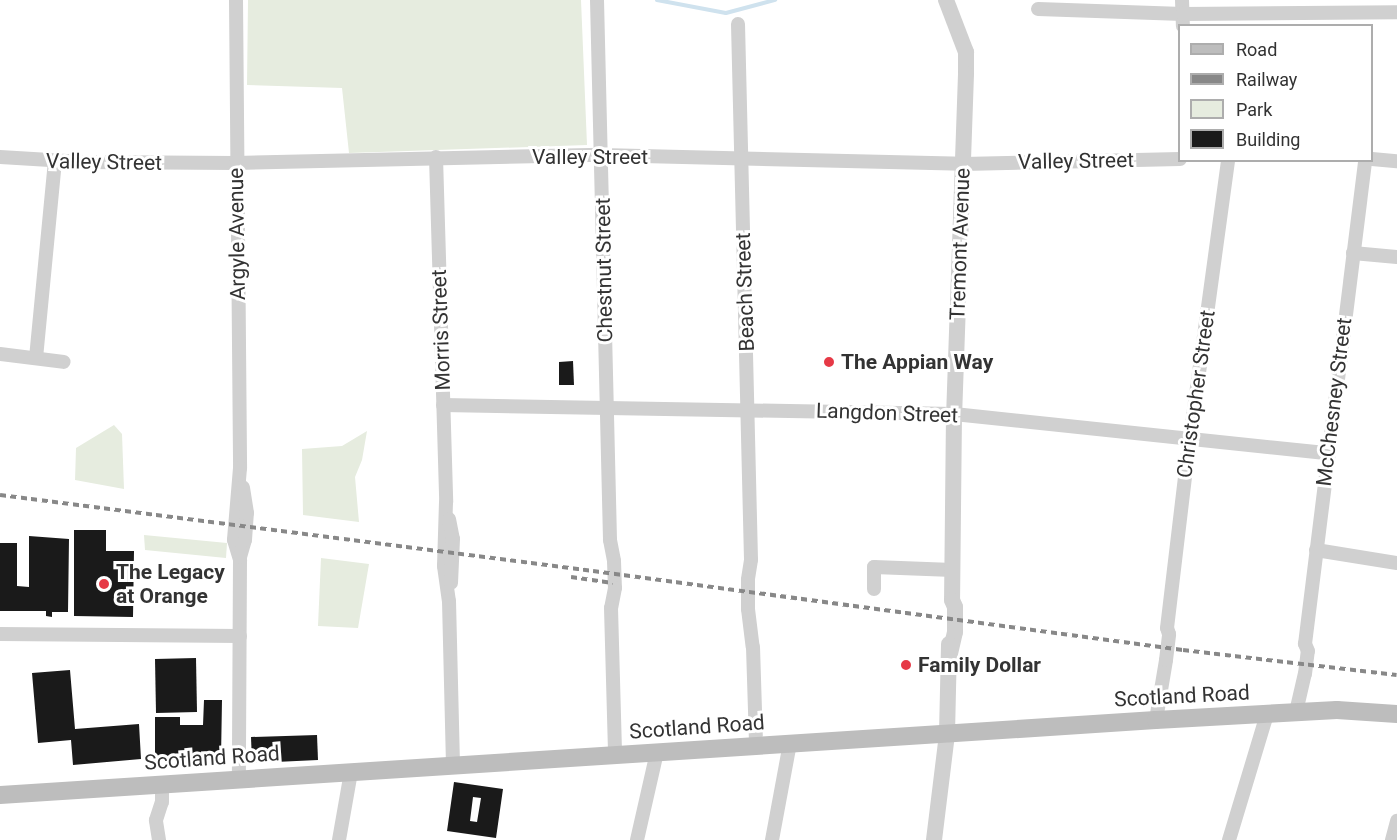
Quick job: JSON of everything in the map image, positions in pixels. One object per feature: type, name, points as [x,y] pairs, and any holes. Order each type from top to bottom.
[{"type":"main road","name":"Scotland Road","points":[[0,795],[1156,720],[1337,710],[1397,714]]},
{"type":"street","name":"Argyle Avenue","points":[[236,0],[240,468],[247,513],[245,540],[240,560],[239,779]]},
{"type":"street","name":"Chestnut Street","points":[[597,0],[610,540],[615,579],[611,608],[615,755]]},
{"type":"street","name":"Tremont Avenue","points":[[934,840],[947,734],[950,654],[955,632],[955,607],[952,600],[954,414],[966,52],[946,0]]},
{"type":"street","points":[[1038,9],[1183,13],[1397,12]]},
{"type":"street","name":"Beach Street","points":[[738,24],[751,560],[756,580],[753,647],[756,745]]},
{"type":"street","name":"Valley Street","points":[[0,157],[55,161],[236,163],[601,155],[963,164],[1178,159]]},
{"type":"street","name":"Morris Street","points":[[436,158],[446,502],[453,539],[453,568],[449,601],[453,765]]},
{"type":"street","points":[[1373,159],[1397,161]]},
{"type":"street","points":[[36,358],[55,161]]},
{"type":"street","name":"Christopher Street","points":[[1156,720],[1169,634],[1167,628],[1190,440],[1228,162]]},
{"type":"street","name":"McChesney Street","points":[[1296,712],[1308,651],[1305,644],[1365,162]]},
{"type":"street","points":[[1353,253],[1397,257]]},
{"type":"street","points":[[0,354],[64,362]]},
{"type":"street","name":"Langdon Street","points":[[443,405],[954,414],[1328,453]]},
{"type":"street","points":[[1316,550],[1397,563]]},
{"type":"street","points":[[874,589],[874,567],[953,570]]},
{"type":"street","points":[[0,634],[240,636]]},
{"type":"street","points":[[1229,840],[1267,714]]},
{"type":"street","points":[[772,840],[790,743]]},
{"type":"street","points":[[637,840],[657,752]]},
{"type":"street","points":[[339,840],[351,772]]},
{"type":"street","points":[[159,840],[156,820],[162,802],[162,784]]},
{"type":"street","points":[[1392,840],[1397,821]]},
{"type":"green space","points":[[248,0],[581,0],[587,145],[349,153],[342,88],[247,85]]},
{"type":"green space","points":[[114,425],[122,434],[124,489],[75,480],[76,448]]},
{"type":"green space","points":[[367,431],[362,460],[355,477],[359,522],[303,515],[302,449],[342,446]]},
{"type":"green space","points":[[144,535],[227,543],[226,558],[145,550]]},
{"type":"green space","points":[[321,558],[369,564],[358,628],[318,626]]},
{"type":"building","points":[[573,361],[574,385],[559,385],[559,362]]},
{"type":"building","name":"The Legacy at Orange","points":[[74,530],[106,530],[106,551],[134,551],[133,617],[74,616]]},
{"type":"building","points":[[29,536],[69,539],[68,612],[52,612],[52,617],[46,616],[46,611],[0,611],[0,543],[17,543],[17,586],[29,587]]},
{"type":"building","points":[[196,658],[197,712],[156,713],[155,659]]},
{"type":"building","points":[[70,670],[75,729],[139,724],[141,759],[73,765],[71,740],[38,743],[32,673]]},
{"type":"building","points":[[204,700],[222,700],[221,758],[155,757],[155,717],[180,717],[180,725],[203,725]]},
{"type":"building","points":[[317,735],[318,760],[252,763],[251,737]]},
{"type":"building","points":[[454,782],[503,789],[496,838],[447,831]],"holes":[[[473,797],[481,798],[477,822],[470,821]]]},
{"type":"waterway","points":[[657,0],[726,13],[775,0]]},
{"type":"railway","points":[[0,495],[1183,650],[1397,675]]},
{"type":"railway","points":[[571,577],[613,583]]},
{"type":"place","name":"The Appian Way","points":[[829,362]]},
{"type":"place","name":"The Legacy at Orange","points":[[104,584]]},
{"type":"place","name":"Family Dollar","points":[[906,665]]}]
